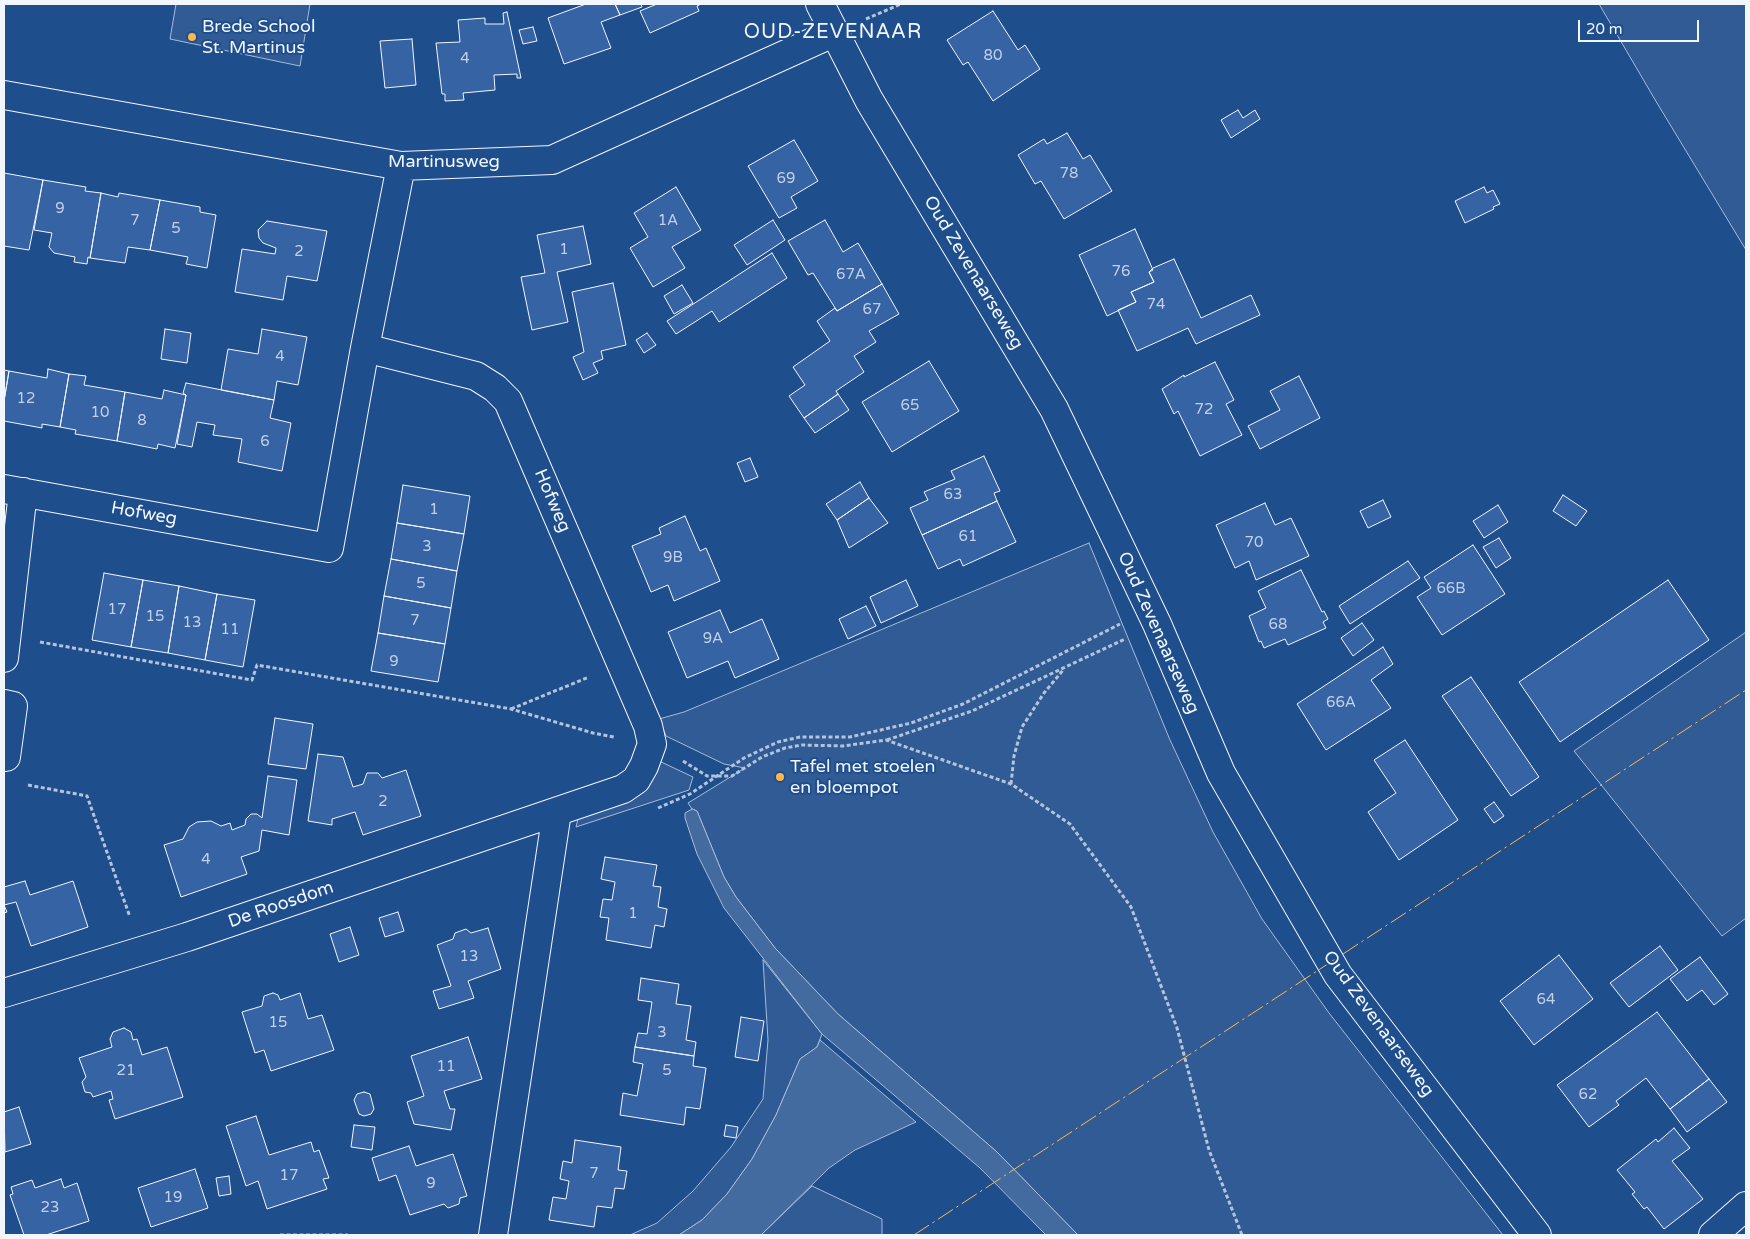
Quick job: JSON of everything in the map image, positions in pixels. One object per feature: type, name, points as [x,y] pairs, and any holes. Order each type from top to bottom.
[{"type":"street","name":"Oud Zevenaarseweg","points":[[820,4],[833,33],[869,100],[1054,409],[1153,616],[1221,773],[1338,975],[1537,1235]]},
{"type":"street","name":"Martinusweg","points":[[4,95],[400,166],[552,160],[833,33]]},
{"type":"street","name":"Hofweg","points":[[5,647],[13,490],[329,548],[400,166]]},
{"type":"street","name":"Hofweg","points":[[365,348],[476,376],[495,388],[508,401],[622,663],[648,726],[652,744]]},
{"type":"street","points":[[4,704],[13,706],[6,757]]},
{"type":"street","name":"De Roosdom","points":[[4,993],[141,951],[623,789],[636,780],[644,766],[652,744]]},
{"type":"street","points":[[493,1235],[557,812]]},
{"type":"street","points":[[1713,1235],[1746,1206]]},
{"type":"path","points":[[1153,616],[1064,668],[972,711],[886,740],[843,746],[802,745],[785,748],[762,757],[732,776],[718,777],[744,758],[778,742],[800,737],[850,737],[911,723],[963,704],[1153,616]]},
{"type":"path","points":[[5,647],[252,680],[256,665],[510,709],[592,734],[652,744]]},
{"type":"path","points":[[510,709],[622,663]]},
{"type":"path","points":[[1011,784],[1014,756],[1022,727],[1044,693],[1064,668]]},
{"type":"path","points":[[886,740],[1011,784],[1070,824],[1130,906],[1177,1028],[1208,1150],[1242,1235]]},
{"type":"path","points":[[22,784],[87,796],[141,951]]},
{"type":"path","points":[[280,1235],[348,1235]]},
{"type":"shaded area","points":[[176,4],[310,4],[300,66],[170,39]]},
{"type":"shaded area","points":[[1599,4],[1746,4],[1746,250],[1657,103]]},
{"type":"shaded area","points":[[1089,543],[1170,740],[1213,832],[1262,919],[1329,1013],[1503,1235],[1078,1235],[997,1152],[838,1014],[775,948],[736,897],[724,877],[697,811],[692,809],[688,803],[745,768],[724,764],[666,736],[659,719],[684,712]]},
{"type":"shaded area","points":[[1746,632],[1746,918],[1722,936],[1574,751]]},
{"type":"shaded area","points":[[657,760],[693,777],[689,790],[576,827],[578,819],[629,798]]},
{"type":"shaded area","points":[[692,809],[697,811],[724,877],[736,897],[775,948],[838,1014],[997,1152],[1078,1235],[1046,1235],[980,1168],[822,1034],[724,908],[697,854],[685,818],[685,813]]},
{"type":"shaded area","points":[[763,960],[822,1034],[817,1047],[800,1059],[776,1115],[752,1159],[727,1194],[702,1220],[679,1235],[630,1235],[657,1223],[693,1191],[731,1147],[763,1099],[768,1040]]},
{"type":"shaded area","points":[[820,1040],[916,1122],[855,1150],[829,1168],[761,1235],[679,1235],[702,1220],[727,1194],[752,1159],[776,1115],[800,1059],[817,1047]]},
{"type":"shaded area","points":[[812,1186],[882,1219],[882,1235],[761,1235]]},
{"type":"building","points":[[586,4],[615,4],[620,15],[601,22],[611,48],[564,64],[548,18]]},
{"type":"building","points":[[615,4],[641,4],[642,7],[620,15]]},
{"type":"building","points":[[657,4],[701,4],[697,6],[699,11],[650,33],[640,11]]},
{"type":"building","points":[[993,11],[1018,50],[1025,45],[1040,69],[993,101],[968,62],[963,65],[947,40]]},
{"type":"building","points":[[507,12],[521,78],[517,78],[517,74],[494,75],[495,90],[463,93],[464,100],[445,101],[445,94],[442,94],[436,43],[460,42],[458,20],[485,18],[485,24],[504,24],[503,13]]},
{"type":"building","points":[[533,27],[537,41],[523,44],[519,30]]},
{"type":"building","points":[[412,39],[416,85],[385,88],[380,41]]},
{"type":"building","points":[[1238,110],[1243,118],[1255,110],[1260,119],[1231,138],[1221,120]]},
{"type":"building","points":[[1067,133],[1083,159],[1090,155],[1112,191],[1064,219],[1041,181],[1035,184],[1018,155],[1044,139],[1047,144]]},
{"type":"building","points":[[794,140],[818,181],[791,197],[797,208],[779,218],[748,166]]},
{"type":"building","points":[[4,173],[43,180],[29,250],[4,246]]},
{"type":"building","points":[[43,180],[86,187],[85,191],[101,193],[90,258],[88,257],[87,264],[74,262],[75,257],[54,253],[49,247],[52,233],[34,230]]},
{"type":"building","points":[[676,187],[701,230],[672,247],[685,268],[653,287],[630,248],[648,237],[634,213]]},
{"type":"building","points":[[1484,187],[1487,193],[1493,190],[1500,204],[1493,207],[1494,209],[1465,223],[1455,201]]},
{"type":"building","points":[[101,193],[118,197],[119,193],[160,200],[150,250],[128,247],[125,263],[90,258]]},
{"type":"building","points":[[160,200],[200,207],[200,212],[216,215],[207,268],[186,264],[188,257],[150,250]]},
{"type":"building","points":[[773,220],[785,240],[747,265],[734,245]]},
{"type":"building","points":[[825,220],[843,252],[858,243],[882,284],[837,311],[813,273],[808,275],[788,241]]},
{"type":"building","points":[[267,221],[327,231],[317,281],[287,276],[283,300],[235,292],[242,249],[275,254],[276,248],[263,243],[259,238],[258,230]]},
{"type":"building","points":[[583,226],[591,264],[557,272],[568,322],[532,330],[521,277],[545,273],[537,235]]},
{"type":"building","points":[[1135,229],[1153,270],[1149,272],[1154,282],[1131,292],[1136,302],[1107,316],[1079,255]]},
{"type":"building","points":[[772,253],[787,278],[719,322],[712,311],[676,334],[667,321]]},
{"type":"building","points":[[1174,259],[1201,318],[1251,295],[1260,315],[1196,344],[1188,328],[1137,351],[1118,310],[1136,302],[1131,292],[1154,282],[1149,272],[1153,268]]},
{"type":"building","points":[[613,283],[626,345],[601,351],[603,359],[593,363],[598,373],[583,380],[573,357],[584,352],[572,292]]},
{"type":"building","points":[[882,284],[899,314],[869,331],[876,342],[854,356],[864,372],[836,391],[838,394],[804,418],[789,396],[805,385],[793,367],[830,341],[817,321],[835,308],[837,311]]},
{"type":"building","points":[[682,285],[693,303],[674,314],[664,296]]},
{"type":"building","points":[[165,329],[191,333],[187,363],[161,359]]},
{"type":"building","points":[[262,329],[307,337],[298,385],[277,381],[274,400],[221,390],[228,349],[258,354]]},
{"type":"building","points":[[647,333],[656,345],[644,353],[636,340]]},
{"type":"building","points":[[929,361],[959,411],[892,452],[862,402]]},
{"type":"building","points":[[1215,362],[1234,400],[1226,404],[1242,435],[1200,456],[1178,411],[1174,414],[1162,389],[1184,375],[1184,377]]},
{"type":"building","points":[[48,369],[69,374],[60,427],[42,424],[42,428],[4,421],[4,401],[9,371],[47,378]]},
{"type":"building","points":[[4,370],[9,371],[4,401]]},
{"type":"building","points":[[69,374],[86,376],[84,385],[125,392],[117,441],[75,434],[76,430],[60,427]]},
{"type":"building","points":[[1299,376],[1320,418],[1260,449],[1248,426],[1280,410],[1270,391]]},
{"type":"building","points":[[186,383],[274,400],[270,418],[291,423],[282,471],[238,462],[242,439],[213,435],[215,425],[197,422],[192,447],[177,444],[186,395],[183,393]]},
{"type":"building","points":[[164,390],[186,395],[175,448],[158,444],[157,449],[117,441],[125,392],[162,399]]},
{"type":"building","points":[[838,394],[849,410],[815,433],[804,418]]},
{"type":"building","points":[[984,456],[1000,491],[994,493],[997,501],[922,535],[910,508],[928,500],[924,492],[955,479],[951,471]]},
{"type":"building","points":[[750,458],[758,477],[745,482],[737,463]]},
{"type":"building","points":[[860,482],[869,498],[837,520],[826,504]]},
{"type":"building","points":[[403,485],[470,496],[464,534],[397,523]]},
{"type":"building","points":[[1563,495],[1587,511],[1576,526],[1553,511]]},
{"type":"building","points":[[869,498],[888,523],[849,548],[837,520]]},
{"type":"building","points":[[1383,500],[1391,517],[1368,528],[1360,511]]},
{"type":"building","points":[[997,501],[1016,542],[963,566],[960,559],[938,569],[922,535]]},
{"type":"building","points":[[1265,503],[1275,525],[1291,518],[1309,556],[1256,580],[1249,561],[1235,568],[1216,525]]},
{"type":"building","points":[[1498,505],[1508,522],[1484,538],[1473,521]]},
{"type":"building","points":[[685,516],[700,551],[706,548],[720,581],[674,601],[668,585],[651,592],[632,546],[661,534],[659,528]]},
{"type":"building","points":[[397,523],[464,534],[457,571],[391,559]]},
{"type":"building","points":[[1499,538],[1511,558],[1496,568],[1483,547]]},
{"type":"building","points":[[1473,545],[1505,594],[1442,635],[1417,597],[1431,588],[1424,577]]},
{"type":"building","points":[[391,559],[457,571],[451,608],[384,596]]},
{"type":"building","points":[[1408,561],[1420,578],[1350,624],[1339,606]]},
{"type":"building","points":[[1301,570],[1322,612],[1324,611],[1328,619],[1323,622],[1326,628],[1288,645],[1285,639],[1264,648],[1261,641],[1259,642],[1249,616],[1266,608],[1258,591]]},
{"type":"building","points":[[104,573],[143,580],[131,647],[92,640]]},
{"type":"building","points":[[143,580],[179,586],[168,653],[131,647]]},
{"type":"building","points":[[906,580],[918,606],[881,623],[870,597]]},
{"type":"building","points":[[1668,580],[1709,640],[1560,742],[1519,682]]},
{"type":"building","points":[[179,586],[217,594],[205,660],[168,653]]},
{"type":"building","points":[[217,594],[255,600],[243,667],[205,660]]},
{"type":"building","points":[[384,596],[451,608],[445,644],[378,633]]},
{"type":"building","points":[[866,606],[876,626],[848,639],[839,619]]},
{"type":"building","points":[[720,610],[730,633],[762,619],[779,659],[735,678],[728,661],[687,678],[668,632]]},
{"type":"building","points":[[1362,623],[1374,640],[1353,656],[1341,638]]},
{"type":"building","points":[[378,633],[445,644],[438,682],[371,671]]},
{"type":"building","points":[[1383,647],[1393,664],[1371,680],[1391,708],[1326,750],[1297,704]]},
{"type":"building","points":[[1471,677],[1539,777],[1511,796],[1442,696]]},
{"type":"building","points":[[275,718],[313,724],[306,769],[268,764]]},
{"type":"building","points":[[1405,740],[1458,820],[1399,860],[1368,812],[1396,793],[1374,760]]},
{"type":"building","points":[[318,754],[343,757],[353,787],[363,784],[367,773],[378,773],[382,778],[406,770],[421,816],[363,835],[355,812],[332,819],[332,825],[308,821]]},
{"type":"building","points":[[268,776],[297,780],[289,835],[262,830],[259,851],[241,857],[247,874],[181,897],[164,845],[183,839],[189,827],[197,822],[211,821],[221,826],[230,823],[232,830],[245,825],[246,819],[251,814],[257,814],[262,818]]},
{"type":"building","points":[[1494,802],[1504,816],[1494,823],[1484,809]]},
{"type":"building","points":[[605,857],[657,865],[653,886],[661,887],[658,907],[667,909],[664,927],[655,925],[651,948],[606,940],[609,918],[600,917],[603,899],[612,900],[615,882],[601,879]]},
{"type":"building","points":[[25,881],[30,895],[73,881],[88,927],[31,946],[16,902],[4,905],[4,887]]},
{"type":"building","points":[[398,912],[404,931],[385,937],[379,918]]},
{"type":"building","points":[[350,927],[359,955],[339,962],[330,934]]},
{"type":"building","points":[[488,928],[501,969],[468,981],[474,998],[439,1009],[433,991],[451,986],[437,945],[453,939],[455,933],[466,929],[471,933]]},
{"type":"building","points":[[1660,946],[1678,970],[1629,1007],[1610,983]]},
{"type":"building","points":[[1559,955],[1593,999],[1534,1045],[1500,1001]]},
{"type":"building","points":[[1700,957],[1728,994],[1714,1005],[1702,990],[1687,1001],[1670,979]]},
{"type":"building","points":[[641,978],[679,984],[676,1004],[691,1006],[686,1040],[696,1042],[694,1056],[635,1047],[638,1033],[647,1034],[652,1002],[638,1000]]},
{"type":"building","points":[[273,993],[278,995],[280,1000],[300,993],[308,1019],[322,1015],[334,1050],[271,1071],[264,1050],[255,1053],[242,1012],[262,1006],[264,996]]},
{"type":"building","points":[[1657,1012],[1709,1079],[1670,1109],[1646,1078],[1616,1101],[1619,1105],[1589,1127],[1557,1085]]},
{"type":"building","points":[[741,1017],[764,1021],[758,1061],[735,1057]]},
{"type":"building","points":[[124,1028],[131,1032],[133,1040],[137,1039],[142,1055],[167,1047],[183,1097],[115,1119],[109,1100],[113,1099],[111,1091],[93,1097],[91,1093],[85,1092],[82,1082],[86,1077],[79,1058],[112,1047],[110,1039],[113,1032]]},
{"type":"building","points":[[468,1037],[482,1079],[444,1091],[450,1109],[455,1109],[451,1130],[414,1124],[407,1102],[424,1096],[411,1056]]},
{"type":"building","points":[[635,1047],[694,1056],[693,1066],[706,1068],[700,1109],[686,1107],[684,1125],[620,1115],[623,1093],[637,1096],[643,1064],[633,1062]]},
{"type":"building","points":[[1709,1079],[1727,1102],[1687,1132],[1670,1109]]},
{"type":"building","points":[[364,1092],[370,1094],[374,1109],[371,1114],[364,1116],[359,1114],[354,1100],[357,1094]]},
{"type":"building","points":[[19,1107],[31,1144],[5,1152],[4,1112]]},
{"type":"building","points":[[256,1116],[269,1155],[311,1142],[314,1152],[319,1150],[329,1178],[323,1179],[327,1189],[267,1209],[258,1181],[246,1186],[226,1126]]},
{"type":"building","points":[[354,1125],[375,1127],[372,1150],[351,1147]]},
{"type":"building","points":[[726,1125],[738,1127],[736,1138],[724,1136]]},
{"type":"building","points":[[1674,1128],[1690,1148],[1672,1161],[1703,1199],[1664,1229],[1647,1207],[1644,1209],[1632,1194],[1635,1192],[1617,1170],[1656,1139],[1658,1142]]},
{"type":"building","points":[[575,1140],[621,1147],[618,1170],[627,1171],[624,1189],[615,1188],[612,1208],[597,1206],[594,1227],[549,1220],[553,1197],[566,1199],[569,1181],[560,1179],[563,1161],[572,1163]]},
{"type":"building","points":[[409,1146],[416,1166],[453,1154],[467,1196],[460,1198],[459,1204],[448,1208],[444,1204],[410,1215],[396,1175],[379,1181],[372,1158]]},
{"type":"building","points":[[195,1169],[208,1208],[151,1227],[138,1188]]},
{"type":"building","points":[[229,1176],[231,1194],[219,1196],[216,1178]]},
{"type":"building","points":[[61,1179],[64,1188],[77,1183],[89,1221],[46,1235],[24,1235],[10,1195],[13,1194],[11,1187],[32,1180],[35,1188]]},
{"type":"power","points":[[914,1235],[1746,690]]},
{"type":"place","name":"Brede School St. Martinus","points":[[192,37]]},
{"type":"place","name":"Tafel met stoelen en bloempot","points":[[780,777]]},
{"type":"district","name":"OUD-ZEVENAAR","points":[[833,33]]}]
